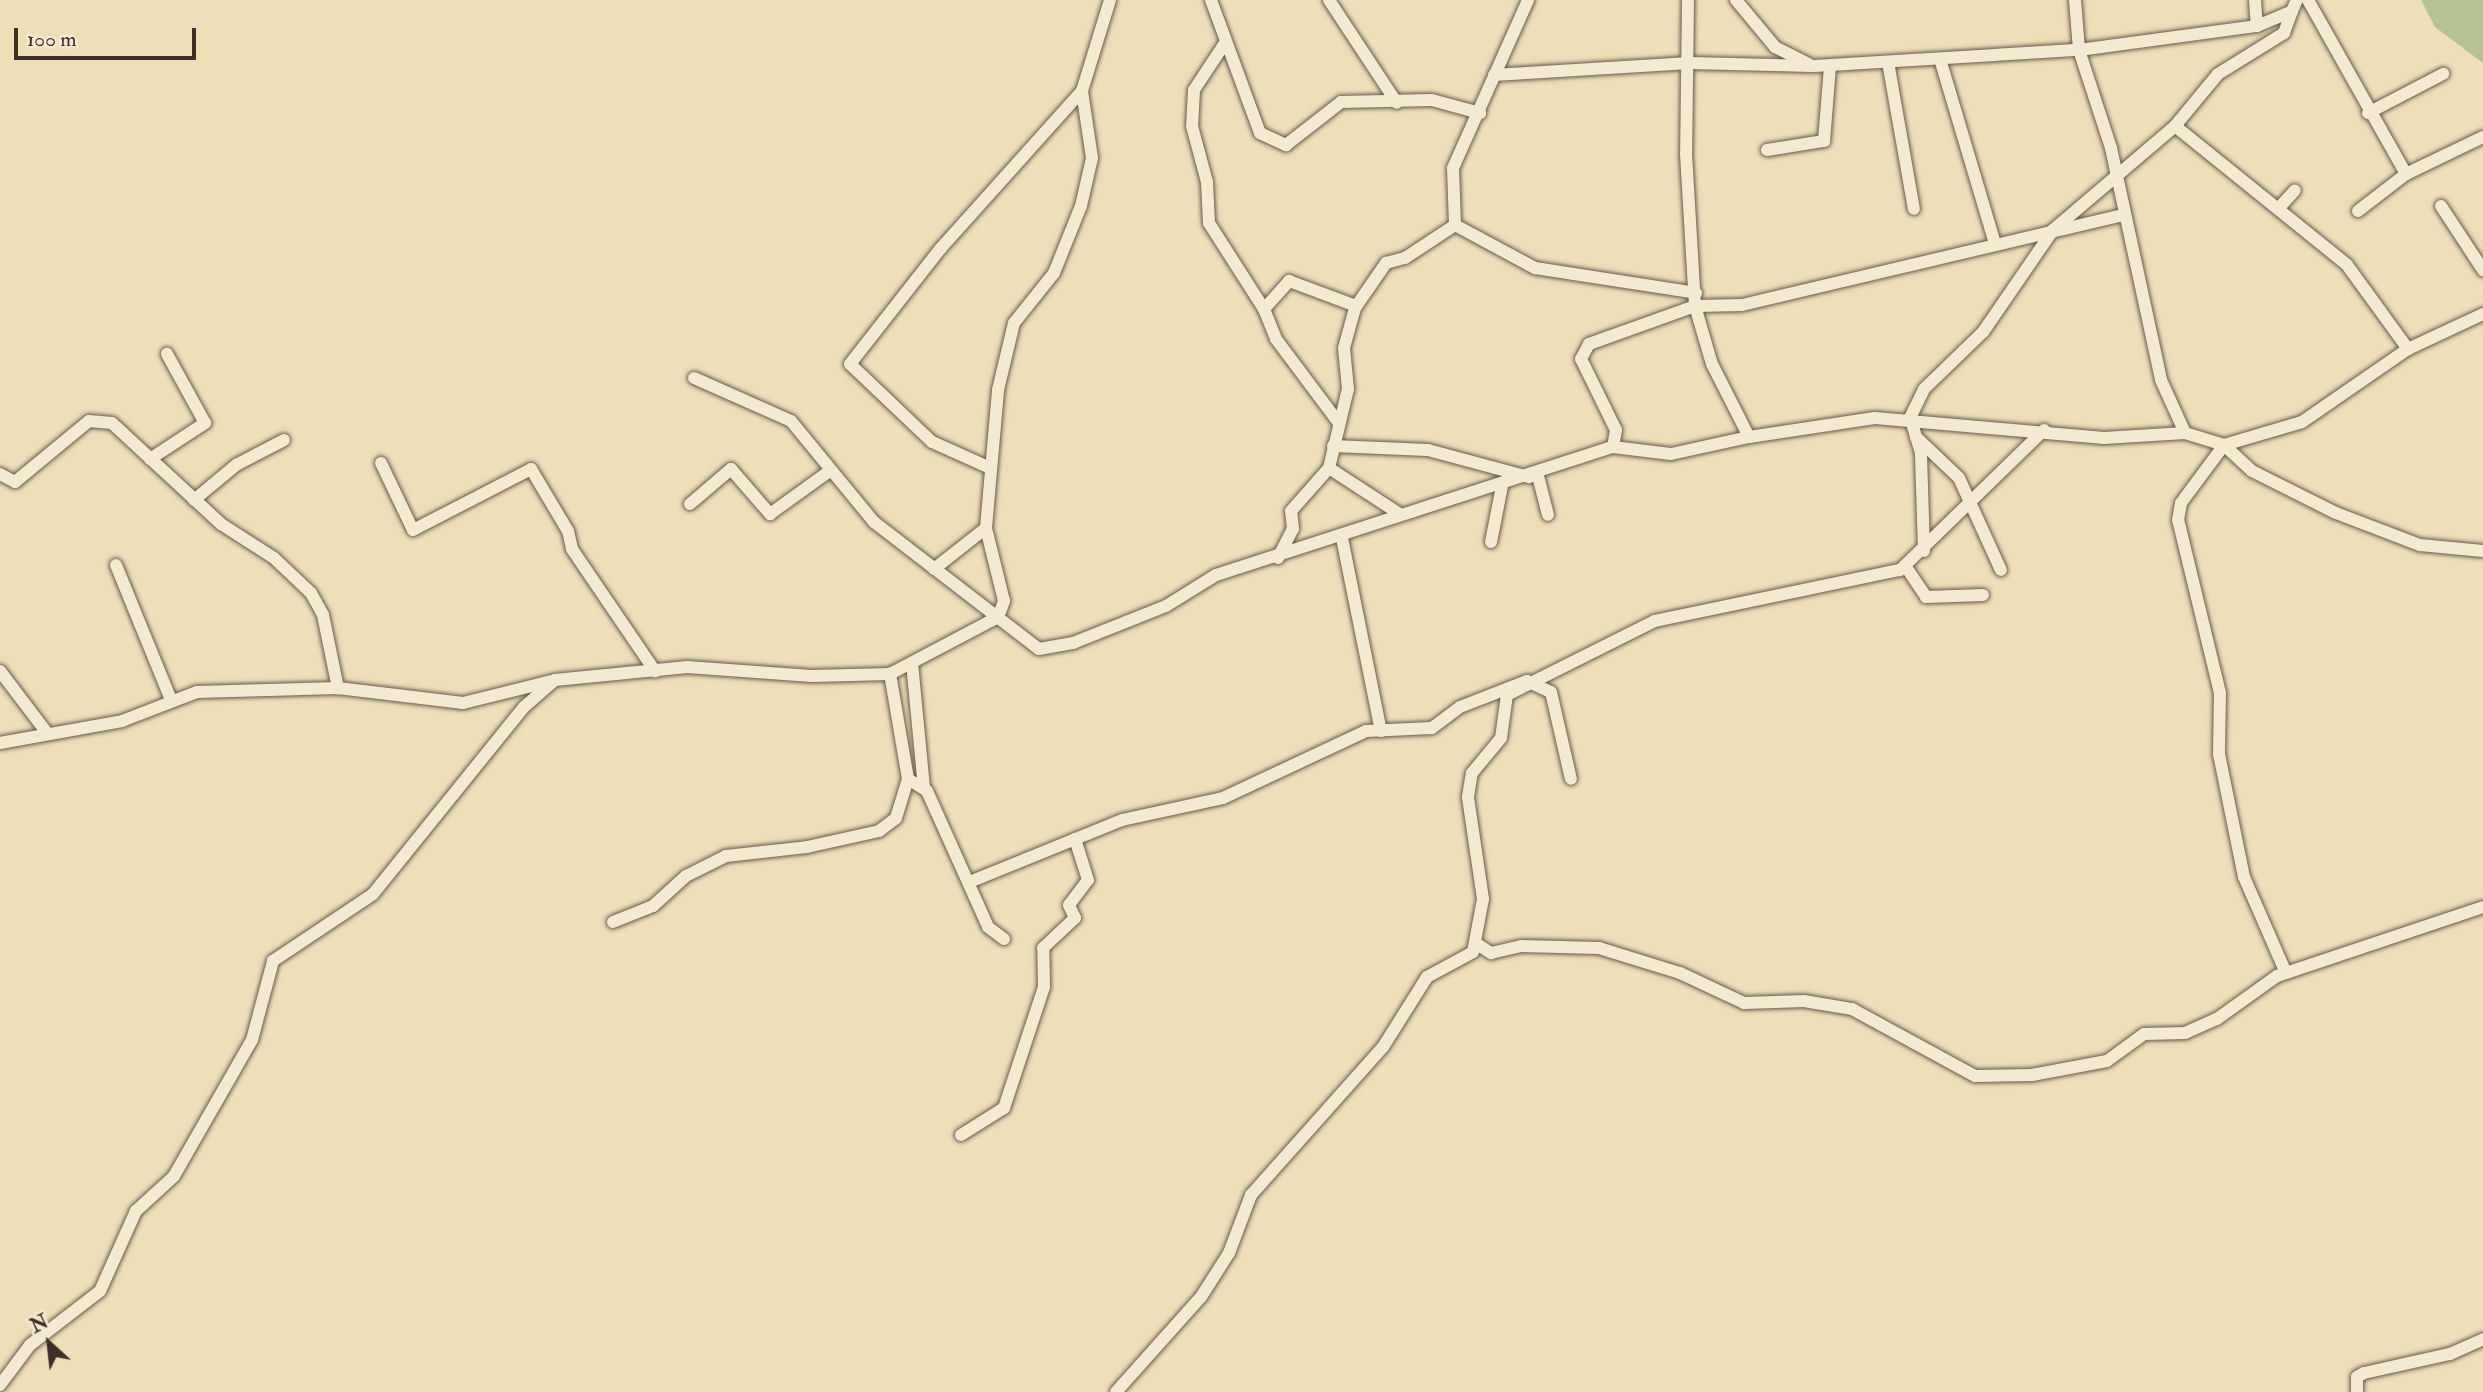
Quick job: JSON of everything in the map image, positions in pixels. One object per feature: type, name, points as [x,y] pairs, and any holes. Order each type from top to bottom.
[{"type":"street","points":[[988,467],[932,443],[850,364],[941,248],[1082,91],[1110,0]]},
{"type":"street","points":[[1211,0],[1260,134],[1286,145],[1341,102],[1396,103],[1432,100],[1480,113]]},
{"type":"street","points":[[1329,0],[1396,103]]},
{"type":"street","points":[[1455,225],[1453,168],[1480,113],[1528,0]]},
{"type":"street","points":[[1688,0],[1690,63],[1686,154],[1696,299],[1712,364],[1749,437]]},
{"type":"street","points":[[1736,0],[1775,47],[1814,66]]},
{"type":"street","points":[[2075,0],[2079,50],[2118,179],[2123,215],[2161,380],[2185,433]]},
{"type":"street","points":[[2255,0],[2257,26]]},
{"type":"street","points":[[2308,0],[2368,113],[2406,173]]},
{"type":"street","points":[[1494,75],[1690,63],[1830,66],[2079,50],[2257,26],[2295,6]]},
{"type":"street","points":[[1924,551],[1916,437],[1910,418],[1924,389],[1983,332],[2053,230],[2118,179],[2175,126],[2218,74],[2284,33],[2295,6]]},
{"type":"street","points":[[1225,43],[1194,90],[1192,126],[1207,182],[1209,223],[1264,309],[1276,339],[1338,422]]},
{"type":"street","points":[[1940,59],[1995,244]]},
{"type":"street","points":[[1888,62],[1914,209]]},
{"type":"street","points":[[1767,149],[1824,141],[1830,66]]},
{"type":"street","points":[[2368,113],[2443,74]]},
{"type":"street","points":[[0,743],[122,721],[197,692],[338,688],[463,703],[555,680],[655,671],[890,674],[998,617],[1004,601],[986,528],[988,467],[1014,323],[1054,273],[1082,206],[1092,158],[1082,91]]},
{"type":"street","points":[[2175,126],[2347,265],[2408,349]]},
{"type":"street","points":[[2358,211],[2406,173],[2483,137]]},
{"type":"street","points":[[2278,209],[2295,190]]},
{"type":"street","points":[[2441,206],[2483,270]]},
{"type":"street","points":[[1455,225],[1535,268],[1696,299],[1742,305],[2123,215]]},
{"type":"street","points":[[1278,558],[1293,529],[1291,512],[1329,468],[1348,389],[1344,348],[1356,306],[1386,262],[1405,258],[1455,225]]},
{"type":"street","points":[[1264,309],[1289,281],[1356,306]]},
{"type":"street","points":[[1613,447],[1616,430],[1581,351],[1696,299]]},
{"type":"street","points":[[2286,973],[2244,877],[2219,754],[2220,693],[2178,520],[2181,503],[2224,445],[2302,422],[2408,349],[2483,314]]},
{"type":"street","points":[[150,459],[205,423],[167,354]]},
{"type":"street","points":[[694,378],[778,411],[874,522],[1039,649],[1073,643],[1166,606],[1216,575],[1342,538],[1398,513],[1502,486],[1613,447],[1671,454],[1749,437],[1910,418],[2104,438],[2185,433],[2224,445],[2252,471],[2336,513],[2420,545],[2483,551]]},
{"type":"street","points":[[0,474],[15,482],[100,418],[194,500],[311,593],[323,615],[338,688]]},
{"type":"street","points":[[972,881],[1122,820],[1223,798],[1366,731],[1432,728],[1460,707],[1527,681],[1655,621],[1906,567],[1924,551],[1968,498],[2044,430]]},
{"type":"street","points":[[1916,437],[1945,462],[1968,498],[2001,570]]},
{"type":"street","points":[[194,500],[236,465],[285,440]]},
{"type":"street","points":[[1334,446],[1439,451],[1533,476]]},
{"type":"street","points":[[381,463],[414,530],[531,469],[568,531],[572,549],[655,671]]},
{"type":"street","points":[[1329,468],[1398,513]]},
{"type":"street","points":[[690,504],[731,469],[770,514],[831,470]]},
{"type":"street","points":[[1533,476],[1548,515]]},
{"type":"street","points":[[1491,542],[1502,486]]},
{"type":"street","points":[[934,569],[986,528]]},
{"type":"street","points":[[1342,538],[1381,731]]},
{"type":"street","points":[[116,565],[172,700]]},
{"type":"street","points":[[1906,567],[1926,597],[1983,595]]},
{"type":"street","points":[[912,663],[924,788],[972,881],[988,927],[1004,939]]},
{"type":"street","points":[[0,671],[47,733]]},
{"type":"street","points":[[613,922],[653,906],[686,876],[726,856],[807,847],[878,831],[903,809],[908,779],[890,674]]},
{"type":"street","points":[[0,1385],[30,1345],[100,1291],[136,1212],[174,1176],[252,1040],[274,961],[373,894],[524,707],[555,680]]},
{"type":"street","points":[[1527,681],[1551,692],[1571,779]]},
{"type":"street","points":[[1116,1392],[1221,1269],[1251,1195],[1383,1047],[1427,977],[1470,955],[1476,944],[1483,899],[1468,797],[1472,773],[1501,738],[1507,695],[1527,681]]},
{"type":"street","points":[[908,779],[924,788]]},
{"type":"street","points":[[961,1135],[1004,1108],[1044,987],[1043,948],[1075,918],[1069,905],[1088,880],[1075,839]]},
{"type":"street","points":[[1476,944],[1491,953],[1521,946],[1599,948],[1680,973],[1744,1003],[1804,1001],[1852,1009],[1933,1058],[1988,1076],[2088,1067],[2144,1034],[2185,1033],[2217,1019],[2254,989],[2286,973],[2483,907]]},
{"type":"street","points":[[2357,1392],[2357,1377],[2364,1373],[2450,1354],[2483,1339]]},
{"type":"green space","points":[[2421,0],[2483,0],[2483,63],[2435,27]]}]
